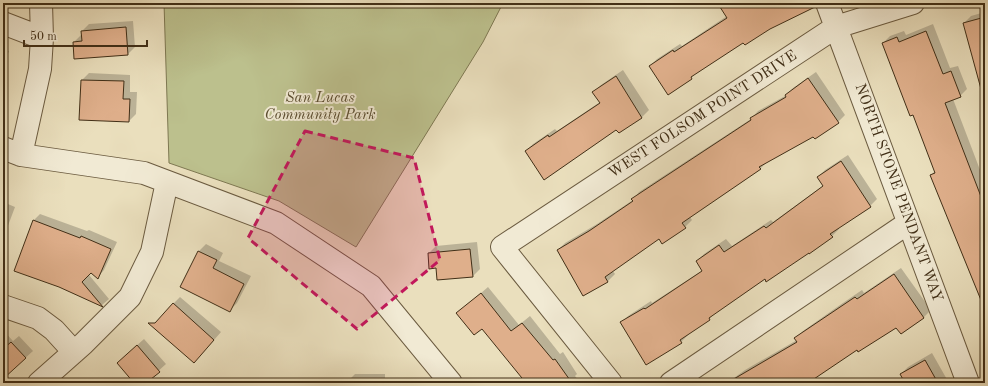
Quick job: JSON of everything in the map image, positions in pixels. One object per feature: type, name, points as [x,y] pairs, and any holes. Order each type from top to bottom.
[{"type":"street","points":[[41,3],[42,38],[40,70],[12,152],[144,173],[276,223],[371,286],[451,383]]},
{"type":"street","name":"NORTH STONE PENDANT WAY","points":[[827,3],[968,383]]},
{"type":"street","name":"WEST FOLSOM POINT DRIVE","points":[[611,383],[502,247],[836,28],[913,3]]},
{"type":"street","points":[[3,23],[42,38]]},
{"type":"street","points":[[39,383],[74,352],[130,297],[152,252],[167,182]]},
{"type":"street","points":[[671,383],[908,223]]},
{"type":"street","points":[[3,306],[38,318],[54,330],[74,352]]},
{"type":"highlighted area","points":[[305,131],[414,158],[440,260],[357,329],[248,238]]},
{"type":"green space","name":"San Lucas Community Park","points":[[164,3],[503,3],[483,42],[356,247],[279,201],[169,163]]},
{"type":"building","points":[[727,3],[815,3],[815,7],[770,29],[745,45],[743,43],[691,77],[692,79],[668,95],[649,66],[727,18],[720,7]]},
{"type":"building","points":[[985,17],[985,88],[981,89],[963,23]]},
{"type":"building","points":[[126,27],[128,55],[74,59],[73,42],[82,41],[81,31]]},
{"type":"building","points":[[926,31],[943,74],[951,71],[961,97],[945,103],[985,207],[985,310],[930,175],[935,173],[913,115],[910,116],[882,43],[897,37],[899,42]]},
{"type":"building","points":[[616,76],[642,118],[619,133],[616,130],[544,180],[525,151],[600,103],[592,92]]},
{"type":"building","points":[[808,78],[839,123],[815,139],[813,137],[759,167],[761,169],[682,223],[686,228],[662,244],[659,239],[605,277],[608,282],[583,296],[557,250],[589,231],[633,201],[631,199],[751,120],[750,118],[786,97],[785,95]]},
{"type":"building","points":[[81,80],[124,81],[123,99],[130,99],[129,122],[79,120]]},
{"type":"building","points":[[841,161],[871,207],[830,234],[833,237],[809,254],[766,282],[765,279],[709,318],[710,320],[680,340],[682,343],[646,365],[620,322],[644,308],[645,309],[702,271],[696,261],[719,245],[724,252],[764,226],[766,228],[823,186],[817,177]]},
{"type":"building","points":[[33,220],[80,238],[81,236],[111,249],[98,279],[91,273],[82,282],[103,307],[59,287],[14,271]]},
{"type":"building","points":[[470,249],[473,277],[437,280],[436,268],[429,269],[428,253]]},
{"type":"building","points":[[198,251],[217,260],[213,268],[244,284],[230,312],[180,287]]},
{"type":"building","points":[[894,274],[924,318],[901,334],[896,328],[858,352],[857,350],[808,383],[727,383],[797,342],[794,338],[855,297],[857,299]]},
{"type":"building","points":[[481,293],[511,331],[522,323],[553,360],[555,359],[572,383],[526,383],[482,329],[474,335],[456,313]]},
{"type":"building","points":[[173,303],[214,340],[194,363],[148,323],[155,323]]},
{"type":"building","points":[[11,342],[26,358],[3,379],[3,349]]},
{"type":"building","points":[[137,345],[160,372],[146,383],[134,383],[117,363]]},
{"type":"building","points":[[925,360],[938,383],[905,383],[900,374]]}]
